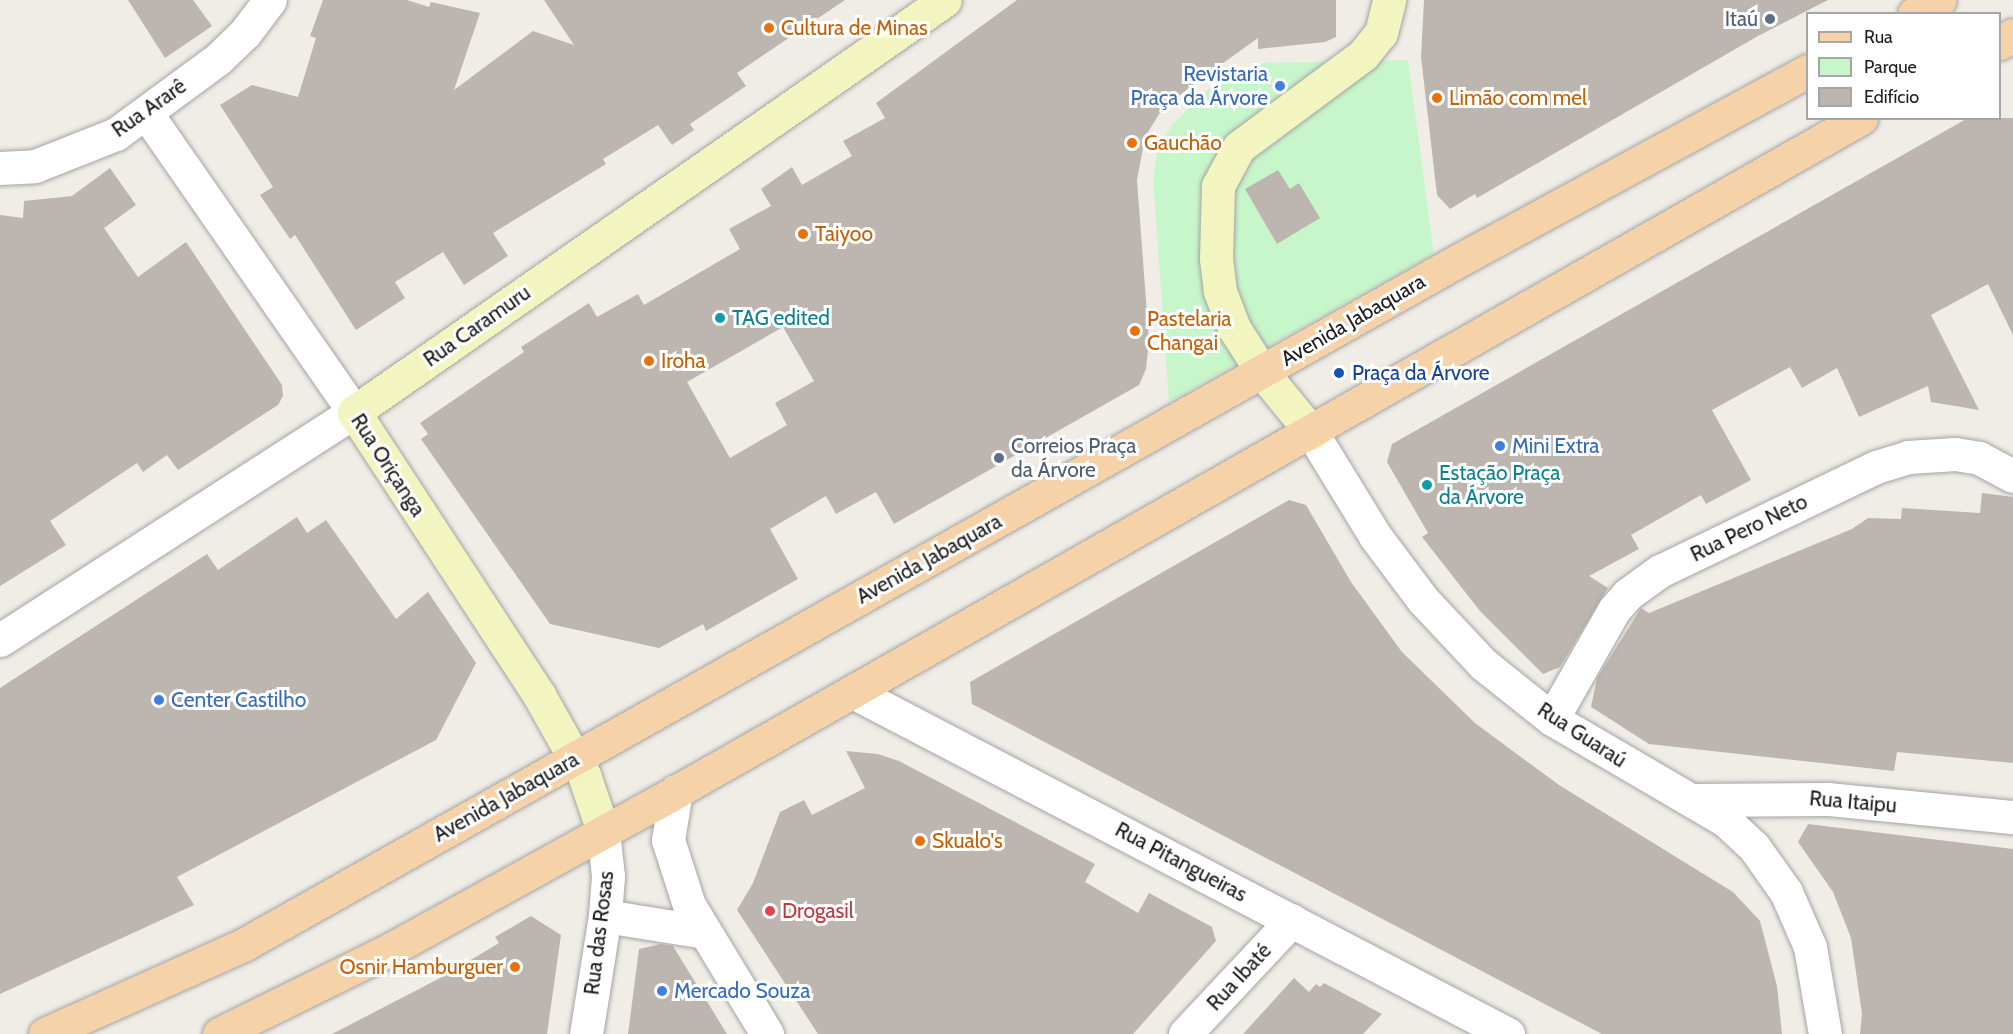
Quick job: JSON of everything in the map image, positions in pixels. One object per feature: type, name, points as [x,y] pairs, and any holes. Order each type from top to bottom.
[{"type":"main road","points":[[1918,12],[1939,0]]},
{"type":"main road","name":"Avenida Jabaquara","points":[[45,1034],[245,944],[1262,372],[1806,72]]},
{"type":"main road","points":[[219,1034],[393,948],[676,791],[1312,433],[1858,120]]},
{"type":"street","name":"Rua Ararê","points":[[0,168],[35,166],[78,151],[147,114],[218,58],[245,33],[270,0]]},
{"type":"street","name":"Rua Caramuru","points":[[0,640],[354,412],[945,0]]},
{"type":"street","points":[[1312,433],[1262,372],[1233,328],[1220,291],[1215,227],[1218,186],[1239,147],[1363,55],[1381,33],[1389,0]]},
{"type":"street","name":"Rua Oriçanga","points":[[147,114],[354,412],[539,695],[576,759],[603,831]]},
{"type":"street","name":"Rua Guaraú","points":[[1312,433],[1375,536],[1423,600],[1483,664],[1552,719],[1725,820],[1754,847],[1786,892],[1810,946],[1825,1034]]},
{"type":"street","name":"Rua Pero Neto","points":[[1552,719],[1614,610],[1628,594],[1660,571],[1876,467],[1908,457],[1955,453],[1979,459],[2013,476]]},
{"type":"street","name":"Rua Pitangueiras","points":[[853,692],[1508,1034]]},
{"type":"street","points":[[676,791],[668,840],[689,905],[767,1034]]},
{"type":"street","name":"Rua Itaipu","points":[[1692,800],[1828,799],[2013,817]]},
{"type":"street","name":"Rua das Rosas","points":[[586,1034],[605,916],[608,876],[603,831]]},
{"type":"street","points":[[605,916],[705,932]]},
{"type":"street","name":"Rua Ibaté","points":[[1185,1034],[1292,920]]},
{"type":"green space","name":"Praça da Árvore","points":[[1408,60],[1434,254],[1169,402],[1153,179],[1158,148],[1172,125],[1209,89],[1263,63]]},
{"type":"building","points":[[128,0],[193,0],[212,26],[165,58]]},
{"type":"building","points":[[323,0],[407,0],[429,7],[431,2],[480,13],[454,90],[533,31],[574,45],[544,0],[845,0],[737,73],[746,86],[690,124],[694,130],[672,145],[658,125],[603,159],[606,164],[493,233],[508,256],[464,285],[443,252],[395,282],[405,298],[356,330],[295,235],[290,239],[260,195],[273,187],[220,105],[252,85],[298,97],[316,38],[310,36]]},
{"type":"building","points":[[1017,0],[1336,0],[1336,37],[1325,42],[1258,49],[1258,38],[1191,86],[1161,111],[1145,137],[1137,180],[1149,341],[1146,369],[1139,385],[894,524],[876,492],[836,514],[826,496],[770,529],[798,579],[706,631],[703,624],[659,648],[550,624],[421,439],[428,434],[420,423],[524,352],[521,347],[589,303],[597,317],[638,294],[644,305],[740,249],[729,229],[771,206],[761,189],[792,167],[802,185],[852,156],[843,141],[885,118],[876,103]],"holes":[[[783,327],[814,381],[775,403],[787,425],[730,458],[687,382]]]},
{"type":"building","points":[[1424,0],[1828,0],[1758,36],[1477,198],[1475,194],[1450,209],[1437,195],[1421,57]]},
{"type":"building","points":[[2013,118],[2013,335],[1988,284],[1931,315],[1979,410],[1931,402],[1928,386],[1859,417],[1837,368],[1802,388],[1790,367],[1712,410],[1751,480],[1706,504],[1701,495],[1631,535],[1639,549],[1589,576],[1608,588],[1560,667],[1543,674],[1480,611],[1422,537],[1428,533],[1387,462],[1392,444],[1964,120]]},
{"type":"building","points":[[110,168],[136,205],[104,228],[138,277],[186,242],[282,385],[283,396],[278,405],[178,470],[167,455],[143,472],[137,463],[50,521],[66,545],[0,586],[0,215],[23,218],[24,201],[72,196]]},
{"type":"building","points":[[1278,170],[1290,189],[1299,183],[1320,218],[1277,244],[1245,189]]},
{"type":"building","points":[[1982,493],[2013,497],[2013,763],[1897,752],[1894,771],[1649,744],[1591,707],[1597,678],[1641,608],[1649,613],[1852,529],[1868,518],[1901,519],[1902,508],[1980,513]]},
{"type":"building","points":[[1289,500],[1306,505],[1351,582],[1402,652],[1475,723],[1559,785],[1733,892],[1760,921],[1777,986],[1782,1034],[1602,1034],[972,704],[970,682]]},
{"type":"building","points":[[297,517],[307,533],[326,520],[396,619],[428,592],[476,663],[436,740],[177,877],[194,905],[0,994],[0,688],[207,554],[218,570]]},
{"type":"building","points":[[846,751],[878,754],[899,761],[1095,864],[1085,882],[1138,913],[1149,893],[1212,927],[1216,941],[1133,1034],[818,1034],[737,910],[753,883],[780,812],[804,800],[812,815],[865,788]]},
{"type":"building","points":[[1808,824],[2013,849],[2013,1034],[1860,1034],[1862,1014],[1851,938],[1833,892],[1798,842]]},
{"type":"building","points":[[531,916],[561,935],[547,1034],[332,1034],[444,976],[499,943],[495,937]]},
{"type":"building","points":[[661,944],[673,946],[727,1034],[628,1034],[639,949]]},
{"type":"building","points":[[1294,978],[1309,992],[1316,984],[1320,987],[1324,983],[1382,1014],[1363,1034],[1243,1034]]},
{"type":"place","name":"Itaú","points":[[1770,19]]},
{"type":"place","name":"Cultura de Minas","points":[[769,28]]},
{"type":"place","name":"Revistaria Praça da Árvore","points":[[1280,86]]},
{"type":"place","name":"Limão com mel","points":[[1437,98]]},
{"type":"place","name":"Gauchão","points":[[1132,143]]},
{"type":"place","name":"Taiyoo","points":[[803,234]]},
{"type":"place","name":"TAG edited","points":[[720,318]]},
{"type":"place","name":"Pastelaria Changai","points":[[1135,331]]},
{"type":"place","name":"Iroha","points":[[649,361]]},
{"type":"place","name":"Praça da Árvore","points":[[1339,373]]},
{"type":"place","name":"Mini Extra","points":[[1500,446]]},
{"type":"place","name":"Correios Praça da Árvore","points":[[999,458]]},
{"type":"place","name":"Estação Praça da Árvore","points":[[1427,485]]},
{"type":"place","name":"Center Castilho","points":[[159,700]]},
{"type":"place","name":"Skualo's","points":[[920,841]]},
{"type":"place","name":"Drogasil","points":[[770,911]]},
{"type":"place","name":"Osnir Hamburguer","points":[[515,967]]},
{"type":"place","name":"Mercado Souza","points":[[662,991]]}]
